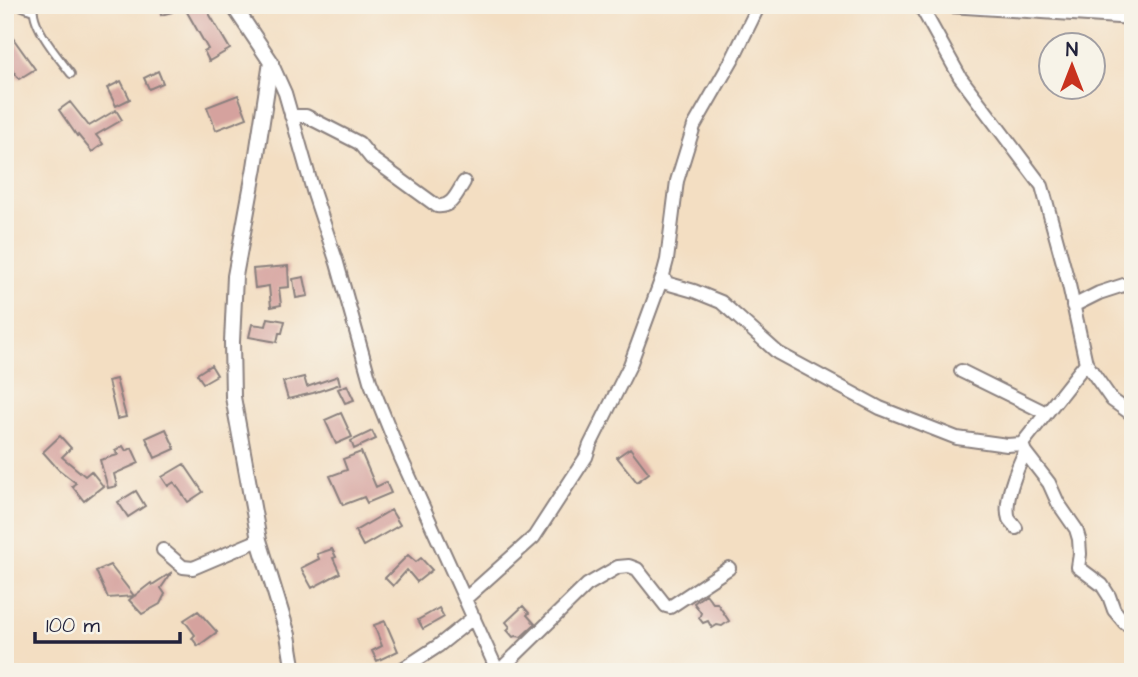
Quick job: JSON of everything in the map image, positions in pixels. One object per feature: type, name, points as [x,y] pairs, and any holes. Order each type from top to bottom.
[{"type":"street","points":[[233,5],[271,62],[285,93],[370,381],[401,457],[498,672],[587,585],[618,567],[629,566],[637,569],[666,607],[670,607],[729,568]]},
{"type":"street","points":[[465,599],[534,537],[586,457],[630,365],[663,275],[677,181],[694,126],[733,58],[759,5]]},
{"type":"street","points":[[920,5],[960,77],[1042,187],[1086,363],[1112,400],[1133,415]]},
{"type":"street","points":[[934,5],[1133,18]]},
{"type":"street","points":[[271,62],[235,276],[233,397],[259,540],[288,635],[294,672]]},
{"type":"street","points":[[291,116],[306,117],[359,143],[371,158],[438,206],[444,207],[450,203],[464,182]]},
{"type":"street","points":[[663,275],[666,283],[694,290],[721,302],[778,352],[880,408],[957,438],[1023,448],[1049,483],[1076,529],[1080,554],[1078,567],[1102,585],[1114,610],[1125,623]]},
{"type":"street","points":[[1073,306],[1133,282]]},
{"type":"street","points":[[1016,528],[1010,520],[1008,508],[1023,448],[1046,413],[1086,363]]},
{"type":"street","points":[[961,371],[1046,413]]},
{"type":"street","points":[[163,550],[183,567],[193,568],[259,540]]},
{"type":"street","points":[[398,672],[438,646],[474,617]]},
{"type":"lane","points":[[18,5],[34,8],[33,15],[48,44],[71,74]]},
{"type":"building","points":[[159,5],[171,5],[172,12],[161,15]]},
{"type":"building","points":[[183,5],[204,5],[230,49],[209,61],[204,51],[208,49]]},
{"type":"building","points":[[5,27],[35,69],[19,79],[5,59]]},
{"type":"building","points":[[158,71],[163,83],[149,89],[144,78]]},
{"type":"building","points":[[121,81],[130,99],[116,106],[107,88]]},
{"type":"building","points":[[238,95],[247,118],[216,130],[207,107]]},
{"type":"building","points":[[70,102],[89,126],[116,110],[122,120],[96,135],[103,144],[92,152],[59,110]]},
{"type":"building","points":[[288,266],[289,287],[279,288],[281,305],[271,307],[269,286],[255,288],[253,269]]},
{"type":"building","points":[[304,277],[308,296],[296,298],[293,279]]},
{"type":"building","points":[[268,318],[285,321],[277,342],[249,337],[252,324],[266,326]]},
{"type":"building","points":[[211,365],[217,375],[203,383],[197,374]]},
{"type":"building","points":[[338,376],[340,384],[288,399],[283,382],[304,377],[307,387]]},
{"type":"building","points":[[116,379],[126,417],[117,419],[108,381]]},
{"type":"building","points":[[347,385],[354,400],[345,403],[338,389]]},
{"type":"building","points":[[341,413],[352,437],[336,444],[325,420]]},
{"type":"building","points":[[166,429],[175,449],[155,458],[146,438]]},
{"type":"building","points":[[372,431],[376,439],[354,449],[351,441]]},
{"type":"building","points":[[60,436],[71,448],[62,457],[85,476],[91,471],[103,486],[84,501],[72,486],[76,483],[58,469],[43,452]]},
{"type":"building","points":[[123,446],[126,451],[132,448],[139,463],[114,474],[117,486],[108,488],[100,460],[118,455],[115,450]]},
{"type":"building","points":[[630,448],[649,473],[637,482],[617,457]]},
{"type":"building","points":[[361,452],[376,487],[386,482],[391,493],[367,503],[364,497],[343,505],[330,476],[347,470],[343,459]]},
{"type":"building","points":[[184,464],[203,492],[188,502],[174,482],[168,486],[162,477]]},
{"type":"building","points":[[136,491],[145,506],[128,517],[118,502]]},
{"type":"building","points":[[391,510],[400,525],[363,546],[355,531]]},
{"type":"building","points":[[332,549],[340,573],[312,588],[301,568],[319,559],[317,554]]},
{"type":"building","points":[[408,555],[416,562],[421,558],[432,570],[417,582],[407,570],[393,586],[385,578]]},
{"type":"building","points":[[110,565],[134,596],[108,598],[96,571]]},
{"type":"building","points":[[172,572],[161,588],[165,594],[160,604],[142,614],[129,600],[151,583],[152,585]]},
{"type":"building","points":[[706,594],[713,603],[717,603],[729,621],[722,626],[712,628],[708,621],[703,623],[699,618],[701,613],[694,603]]},
{"type":"building","points":[[523,606],[535,624],[521,637],[513,637],[507,630],[510,627],[506,622]]},
{"type":"building","points":[[439,608],[444,617],[423,629],[418,620]]},
{"type":"building","points":[[198,611],[217,632],[198,646],[192,638],[195,635],[184,620]]},
{"type":"building","points":[[385,621],[398,651],[377,661],[372,651],[382,646],[374,625]]}]
